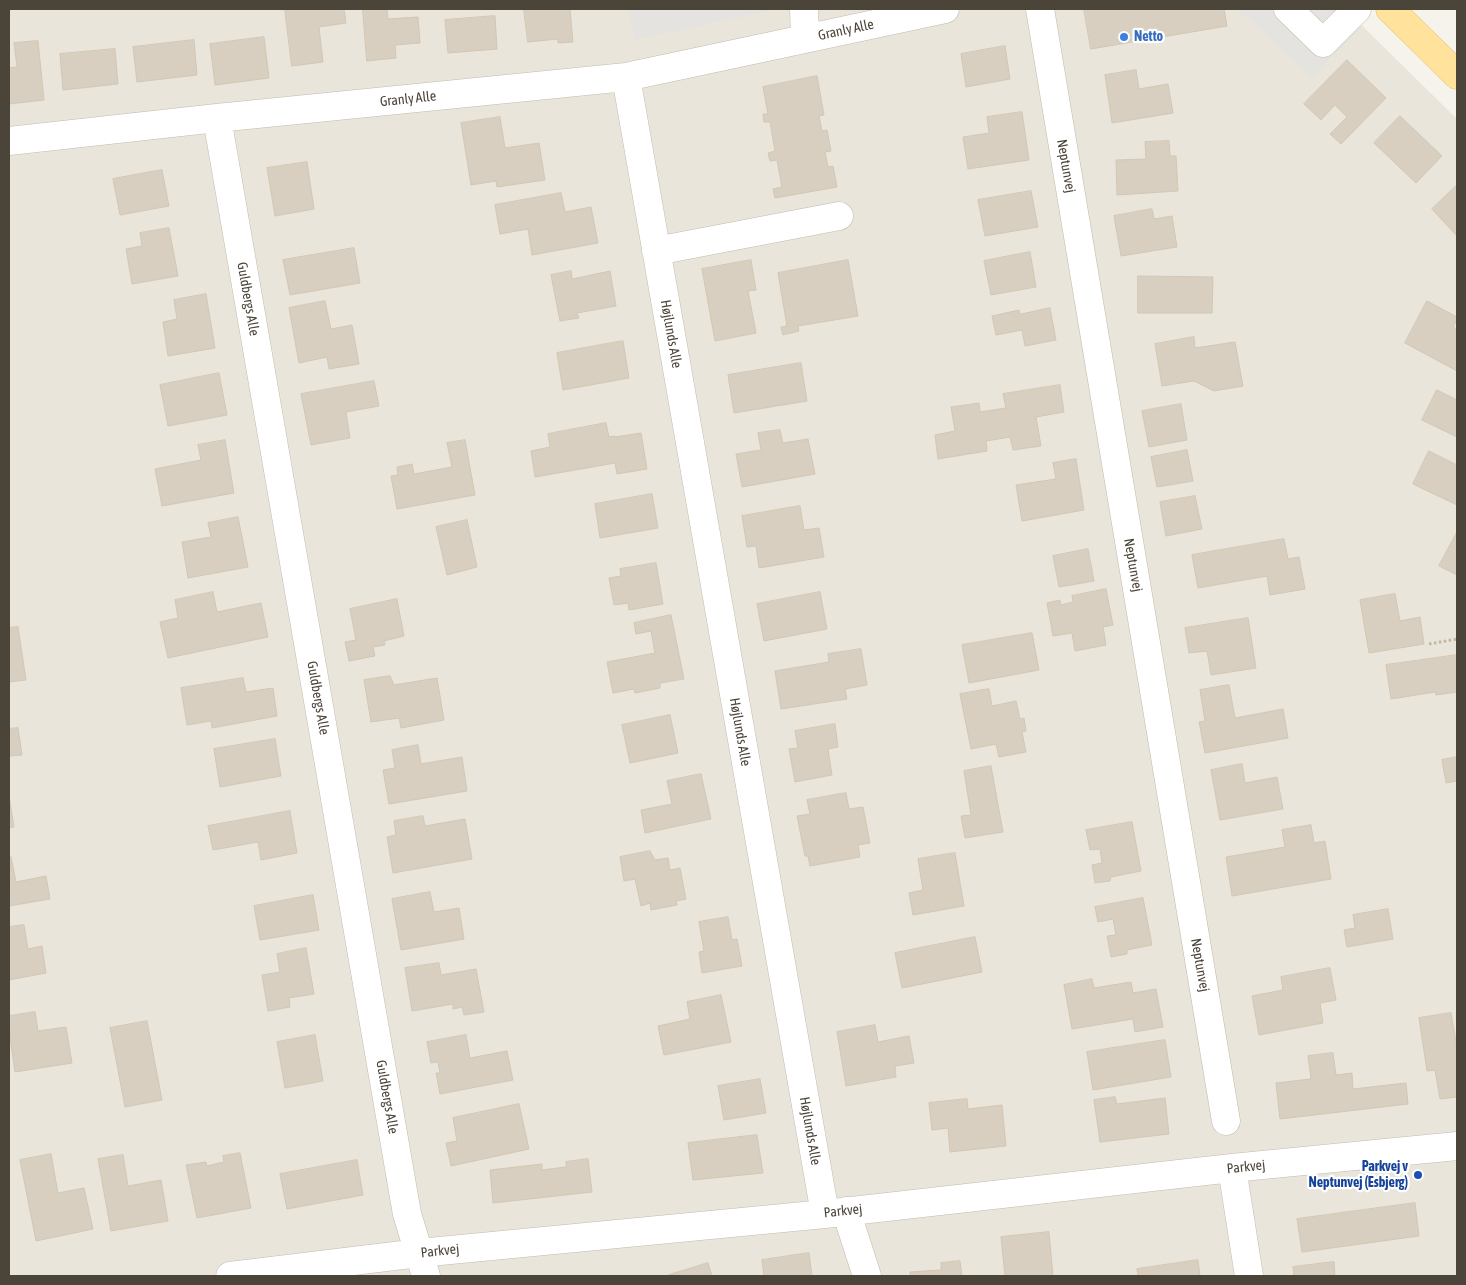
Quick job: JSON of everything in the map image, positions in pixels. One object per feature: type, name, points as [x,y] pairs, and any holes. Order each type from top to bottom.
[{"type":"main road","points":[[1390,9],[1457,75]]},
{"type":"street","name":"Granly Alle","points":[[804,9],[805,39]]},
{"type":"street","name":"Granly Alle","points":[[9,141],[626,77],[945,9]]},
{"type":"street","name":"Neptunvej","points":[[1040,9],[1226,1122]]},
{"type":"street","points":[[1288,9],[1323,43],[1357,9]]},
{"type":"street","name":"Højlunds Alle","points":[[626,77],[656,251],[836,1212],[867,1276]]},
{"type":"street","name":"Guldbergs Alle","points":[[217,118],[405,1204],[422,1265]]},
{"type":"street","points":[[656,251],[839,216]]},
{"type":"street","name":"Parkvej","points":[[230,1276],[422,1265],[836,1212],[1232,1168],[1457,1146]]},
{"type":"street","points":[[1232,1168],[1249,1276]]},
{"type":"path","points":[[1429,644],[1457,639]]},
{"type":"shaded area","points":[[9,9],[1345,9],[1457,119],[1457,1276],[9,1276]]},
{"type":"shaded area","points":[[628,9],[774,9],[774,10],[635,40]]},
{"type":"shaded area","points":[[1237,9],[1342,9],[1361,27],[1312,77]]},
{"type":"building","points":[[285,9],[344,9],[346,23],[319,27],[323,62],[292,66]]},
{"type":"building","points":[[363,9],[387,9],[388,19],[418,17],[420,43],[395,45],[396,58],[367,61]]},
{"type":"building","points":[[524,9],[570,9],[573,42],[558,43],[558,39],[528,42]]},
{"type":"building","name":"Netto","points":[[1084,9],[1224,9],[1227,26],[1091,49]]},
{"type":"building","points":[[495,16],[497,49],[448,53],[445,20]]},
{"type":"building","points":[[264,37],[269,78],[215,85],[210,44]]},
{"type":"building","points":[[194,40],[197,75],[137,82],[133,47]]},
{"type":"building","points":[[38,41],[44,100],[9,104],[9,68],[17,67],[14,43]]},
{"type":"building","points":[[1005,46],[1010,79],[966,87],[961,54]]},
{"type":"building","points":[[115,49],[118,84],[63,90],[60,54]]},
{"type":"building","points":[[1347,60],[1386,98],[1341,144],[1330,134],[1347,117],[1335,105],[1321,120],[1304,104]]},
{"type":"building","points":[[1136,70],[1139,89],[1168,84],[1173,113],[1112,123],[1105,75]]},
{"type":"building","points":[[817,76],[824,115],[819,116],[822,131],[827,130],[831,151],[825,152],[828,167],[833,166],[837,187],[775,198],[773,189],[782,187],[777,160],[770,161],[768,153],[775,151],[770,122],[764,122],[763,114],[768,114],[763,87]]},
{"type":"building","points":[[1022,112],[1029,160],[968,169],[963,137],[989,133],[987,117]]},
{"type":"building","points":[[1400,116],[1442,156],[1416,183],[1374,143]]},
{"type":"building","points":[[500,117],[505,148],[539,143],[545,180],[497,187],[496,181],[471,185],[461,123]]},
{"type":"building","points":[[1169,141],[1170,156],[1176,156],[1178,191],[1117,195],[1116,160],[1146,159],[1145,142]]},
{"type":"building","points":[[307,162],[314,209],[275,216],[267,168]]},
{"type":"building","points":[[162,170],[169,206],[120,215],[113,179]]},
{"type":"building","points":[[1457,185],[1457,236],[1432,209]]},
{"type":"building","points":[[1031,191],[1038,227],[985,236],[978,200]]},
{"type":"building","points":[[561,193],[565,212],[591,207],[598,243],[532,255],[528,229],[500,234],[495,205]]},
{"type":"building","points":[[1152,209],[1154,219],[1172,216],[1177,247],[1121,256],[1114,216]]},
{"type":"building","points":[[169,228],[178,276],[132,284],[126,249],[142,246],[140,233]]},
{"type":"building","points":[[354,248],[360,283],[290,295],[283,260]]},
{"type":"building","points":[[1030,252],[1036,287],[991,295],[984,261]]},
{"type":"building","points":[[751,260],[756,290],[748,291],[756,333],[715,341],[702,269]]},
{"type":"building","points":[[848,260],[858,316],[798,326],[799,331],[783,335],[781,327],[787,326],[778,273]]},
{"type":"building","points":[[571,271],[572,279],[610,271],[616,306],[577,313],[579,318],[560,321],[551,275]]},
{"type":"building","points":[[1138,276],[1213,277],[1212,313],[1138,313]]},
{"type":"building","points":[[206,294],[215,348],[168,356],[163,322],[177,319],[174,300]]},
{"type":"building","points":[[325,301],[331,329],[352,325],[359,364],[329,369],[327,357],[299,363],[289,308]]},
{"type":"building","points":[[1427,301],[1457,317],[1453,327],[1457,329],[1457,371],[1405,343]]},
{"type":"building","points":[[1050,308],[1056,340],[1025,346],[1022,330],[996,335],[992,316],[1019,310],[1020,314]]},
{"type":"building","points":[[1194,337],[1195,348],[1235,342],[1243,386],[1214,391],[1194,381],[1162,386],[1155,344]]},
{"type":"building","points":[[623,341],[629,378],[563,390],[557,353]]},
{"type":"building","points":[[801,363],[807,401],[734,413],[728,375]]},
{"type":"building","points":[[219,373],[227,415],[168,426],[160,385]]},
{"type":"building","points":[[374,381],[379,406],[346,412],[350,438],[311,445],[301,394]]},
{"type":"building","points":[[1060,385],[1064,412],[1036,417],[1041,446],[1013,450],[1010,437],[986,441],[987,451],[938,459],[935,435],[955,431],[951,407],[979,403],[980,412],[1006,408],[1003,394]]},
{"type":"building","points":[[1437,390],[1457,400],[1457,437],[1422,420]]},
{"type":"building","points":[[1181,404],[1187,440],[1149,447],[1142,411]]},
{"type":"building","points":[[606,423],[609,437],[641,433],[647,469],[617,474],[615,463],[535,477],[531,451],[550,447],[548,434]]},
{"type":"building","points":[[780,430],[783,443],[808,439],[815,474],[742,487],[736,454],[761,450],[758,433]]},
{"type":"building","points":[[225,440],[234,493],[162,506],[155,469],[201,460],[198,445]]},
{"type":"building","points":[[465,440],[475,495],[397,509],[391,476],[398,475],[397,467],[412,464],[414,474],[452,467],[447,443]]},
{"type":"building","points":[[1187,450],[1193,481],[1157,487],[1151,457]]},
{"type":"building","points":[[1429,451],[1457,465],[1457,505],[1413,484]]},
{"type":"building","points":[[1076,459],[1084,510],[1022,521],[1016,485],[1056,479],[1053,463]]},
{"type":"building","points":[[652,494],[658,528],[600,538],[595,504]]},
{"type":"building","points":[[1195,496],[1202,529],[1166,536],[1160,502]]},
{"type":"building","points":[[800,506],[804,530],[819,528],[824,557],[759,568],[756,546],[747,547],[742,516]]},
{"type":"building","points":[[238,517],[248,567],[188,578],[182,542],[211,537],[208,523]]},
{"type":"building","points":[[467,520],[477,567],[447,575],[436,527]]},
{"type":"building","points":[[1457,532],[1457,575],[1439,566]]},
{"type":"building","points":[[1284,539],[1288,559],[1299,557],[1305,589],[1270,595],[1267,576],[1198,588],[1192,555]]},
{"type":"building","points":[[1088,549],[1094,581],[1059,587],[1053,556]]},
{"type":"building","points":[[656,563],[663,604],[629,610],[628,603],[614,605],[609,578],[621,576],[620,569]]},
{"type":"building","points":[[1106,589],[1113,625],[1103,627],[1106,645],[1075,651],[1072,633],[1053,636],[1047,603],[1060,600],[1061,605],[1073,602],[1072,596]]},
{"type":"building","points":[[213,592],[217,612],[261,603],[268,637],[168,658],[160,622],[178,618],[175,600]]},
{"type":"building","points":[[820,592],[827,629],[764,641],[757,604]]},
{"type":"building","points":[[1395,594],[1400,621],[1420,617],[1424,644],[1369,653],[1360,600]]},
{"type":"building","points":[[397,599],[404,636],[384,641],[385,645],[373,647],[375,656],[349,661],[345,642],[356,640],[350,609]]},
{"type":"building","points":[[671,615],[684,679],[660,683],[660,688],[635,693],[634,689],[613,693],[607,662],[655,653],[651,631],[636,634],[634,623]]},
{"type":"building","points":[[1248,618],[1256,668],[1211,675],[1207,651],[1189,653],[1185,628]]},
{"type":"building","points":[[18,627],[26,680],[9,682],[9,628]]},
{"type":"building","points":[[1032,633],[1039,670],[969,683],[962,645]]},
{"type":"building","points":[[861,649],[867,685],[845,689],[847,699],[781,709],[775,671],[829,662],[828,654]]},
{"type":"building","points":[[1457,655],[1457,692],[1436,695],[1435,692],[1391,699],[1386,665]]},
{"type":"building","points":[[390,676],[394,685],[437,678],[444,720],[401,728],[399,718],[371,722],[364,680]]},
{"type":"building","points":[[243,678],[246,692],[273,688],[277,716],[212,728],[211,721],[187,725],[181,688]]},
{"type":"building","points":[[1229,685],[1235,718],[1283,709],[1288,738],[1205,753],[1199,722],[1205,721],[1200,690]]},
{"type":"building","points":[[989,689],[992,706],[1016,701],[1020,719],[1024,718],[1026,731],[1022,732],[1026,752],[999,757],[996,744],[971,749],[960,694]]},
{"type":"building","points":[[670,715],[678,753],[630,763],[622,725]]},
{"type":"building","points":[[835,724],[838,747],[828,749],[832,775],[795,782],[789,749],[798,748],[795,731]]},
{"type":"building","points":[[18,728],[22,755],[9,756],[9,729]]},
{"type":"building","points":[[275,739],[281,776],[220,787],[214,749]]},
{"type":"building","points":[[418,745],[421,764],[462,757],[467,791],[389,804],[383,770],[395,768],[392,750]]},
{"type":"building","points":[[1457,757],[1457,781],[1446,783],[1442,760]]},
{"type":"building","points":[[1242,764],[1245,783],[1277,777],[1283,809],[1220,820],[1211,770]]},
{"type":"building","points":[[991,766],[1003,832],[965,838],[961,816],[971,815],[964,771]]},
{"type":"building","points":[[701,774],[711,819],[645,833],[641,810],[672,804],[667,781]]},
{"type":"building","points":[[846,793],[849,809],[863,807],[870,843],[858,845],[860,857],[810,866],[808,856],[805,856],[797,816],[810,814],[807,800]]},
{"type":"building","points":[[9,796],[14,827],[9,828]]},
{"type":"building","points":[[290,811],[297,853],[261,860],[258,842],[213,850],[208,826]]},
{"type":"building","points":[[423,816],[425,826],[465,819],[472,859],[393,873],[387,837],[396,835],[394,821]]},
{"type":"building","points":[[1132,822],[1141,871],[1111,877],[1110,881],[1095,883],[1092,865],[1102,863],[1100,849],[1090,850],[1086,830]]},
{"type":"building","points":[[1311,825],[1314,843],[1325,841],[1331,879],[1232,896],[1226,857],[1285,847],[1282,830]]},
{"type":"building","points":[[650,851],[655,860],[668,858],[670,870],[680,868],[686,899],[676,901],[677,905],[651,910],[650,903],[641,906],[635,879],[624,881],[620,857]]},
{"type":"building","points":[[955,853],[964,906],[913,915],[909,893],[923,890],[918,859]]},
{"type":"building","points":[[11,857],[16,882],[46,876],[50,899],[9,906],[9,858]]},
{"type":"building","points":[[430,892],[434,912],[459,908],[464,939],[401,950],[392,899]]},
{"type":"building","points":[[313,895],[319,930],[260,940],[254,906]]},
{"type":"building","points":[[1143,898],[1152,945],[1127,950],[1127,954],[1111,957],[1107,936],[1116,935],[1113,919],[1098,922],[1095,907]]},
{"type":"building","points":[[1388,909],[1393,939],[1347,947],[1344,930],[1355,928],[1353,915]]},
{"type":"building","points":[[728,917],[732,940],[737,939],[742,966],[702,973],[699,952],[704,951],[699,922]]},
{"type":"building","points":[[24,925],[28,949],[42,946],[46,973],[9,980],[9,927]]},
{"type":"building","points":[[975,937],[982,972],[902,988],[895,953]]},
{"type":"building","points":[[306,948],[314,994],[289,998],[290,1007],[268,1011],[262,975],[280,972],[277,954]]},
{"type":"building","points":[[439,963],[441,975],[476,969],[484,1012],[464,1015],[462,1007],[453,1009],[453,1004],[412,1011],[405,968]]},
{"type":"building","points":[[1330,968],[1336,1000],[1320,1003],[1323,1023],[1259,1035],[1252,996],[1283,990],[1281,977]]},
{"type":"building","points":[[1092,979],[1094,988],[1131,982],[1133,993],[1156,989],[1163,1027],[1135,1032],[1133,1019],[1072,1029],[1064,985]]},
{"type":"building","points":[[721,995],[731,1042],[664,1055],[658,1026],[690,1019],[687,1002]]},
{"type":"building","points":[[35,1012],[38,1031],[66,1027],[72,1063],[15,1072],[9,1016]]},
{"type":"building","points":[[1451,1013],[1457,1048],[1457,1097],[1440,1099],[1435,1070],[1427,1071],[1419,1018]]},
{"type":"building","points":[[147,1021],[162,1100],[125,1107],[110,1028]]},
{"type":"building","points":[[875,1025],[878,1042],[909,1036],[914,1063],[895,1066],[896,1077],[846,1086],[837,1032]]},
{"type":"building","points":[[315,1035],[323,1081],[285,1088],[277,1042]]},
{"type":"building","points":[[466,1035],[470,1058],[507,1051],[513,1080],[440,1094],[436,1073],[440,1073],[438,1062],[431,1063],[427,1042]]},
{"type":"building","points":[[1165,1040],[1171,1077],[1093,1090],[1087,1052]]},
{"type":"building","points":[[1333,1053],[1336,1075],[1352,1073],[1353,1089],[1406,1083],[1408,1104],[1280,1119],[1276,1083],[1311,1079],[1308,1056]]},
{"type":"building","points":[[760,1079],[766,1113],[724,1120],[718,1086]]},
{"type":"building","points":[[1115,1097],[1117,1104],[1165,1098],[1169,1134],[1100,1142],[1094,1100]]},
{"type":"building","points":[[967,1099],[968,1109],[1002,1105],[1006,1146],[950,1152],[948,1128],[932,1130],[929,1103]]},
{"type":"building","points":[[519,1104],[529,1149],[451,1166],[446,1143],[457,1141],[453,1118]]},
{"type":"building","points":[[757,1135],[763,1173],[693,1180],[688,1143]]},
{"type":"building","points":[[240,1153],[251,1208],[197,1218],[186,1165],[206,1162],[207,1166],[224,1162],[223,1156]]},
{"type":"building","points":[[51,1154],[58,1193],[84,1188],[93,1229],[36,1241],[20,1160]]},
{"type":"building","points":[[123,1155],[128,1186],[161,1180],[168,1221],[111,1231],[98,1159]]},
{"type":"building","points":[[588,1159],[592,1192],[493,1203],[490,1170],[542,1164],[542,1170],[566,1167],[566,1162]]},
{"type":"building","points":[[357,1160],[363,1195],[287,1209],[280,1174]]},
{"type":"building","points":[[1415,1203],[1419,1236],[1302,1252],[1297,1219]]},
{"type":"building","points":[[1049,1232],[1053,1276],[1005,1276],[1001,1237]]},
{"type":"building","points":[[809,1253],[812,1276],[764,1276],[762,1260]]},
{"type":"building","points":[[1198,1260],[1200,1276],[1138,1276],[1137,1269]]},
{"type":"building","points":[[960,1261],[962,1276],[910,1276],[910,1272],[941,1270],[941,1263]]},
{"type":"building","points":[[1334,1262],[1335,1276],[1294,1276],[1293,1267]]},
{"type":"building","points":[[708,1263],[712,1276],[669,1275]]},
{"type":"place","name":"Netto","points":[[1124,37]]},
{"type":"place","name":"Parkvej v Neptunvej (Esbjerg)","points":[[1418,1175]]}]
